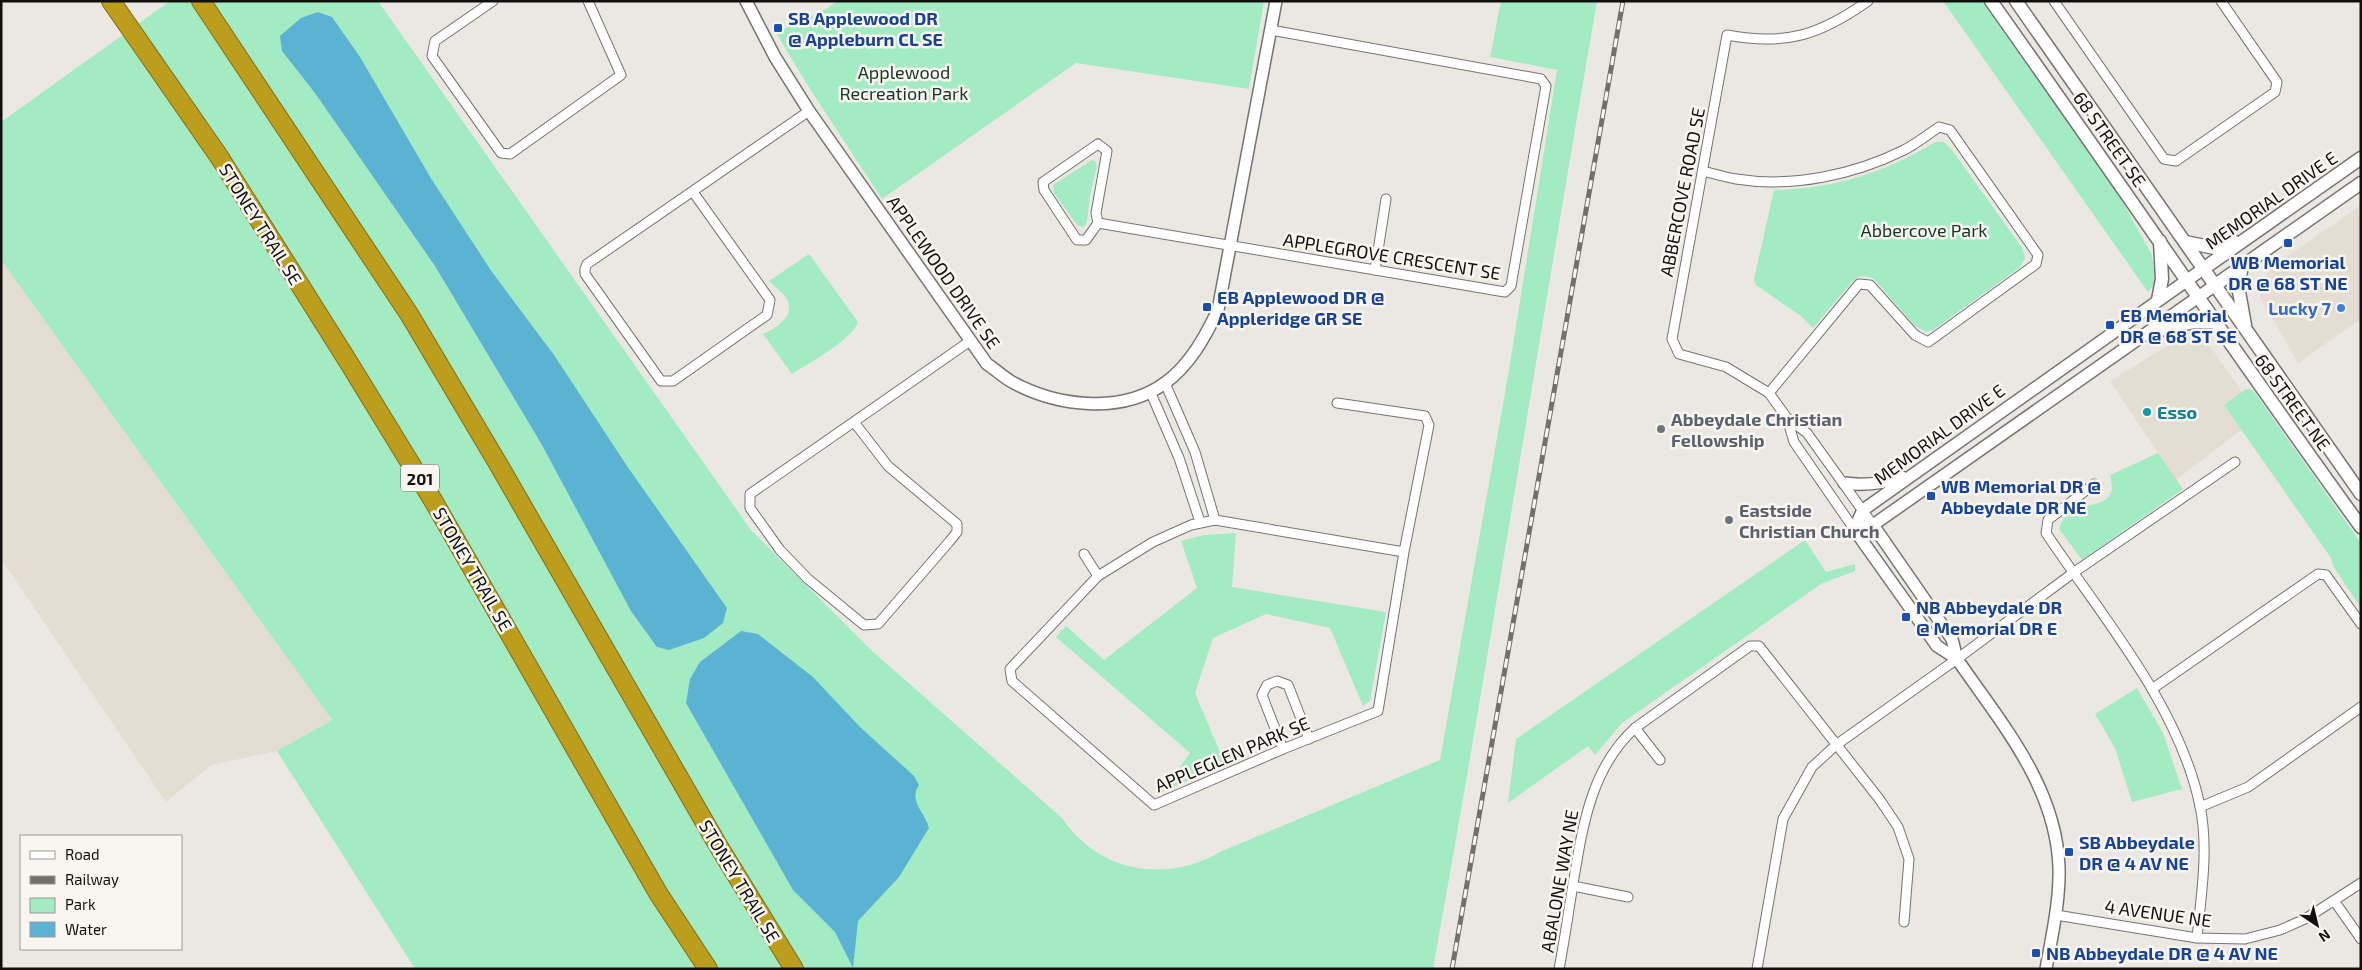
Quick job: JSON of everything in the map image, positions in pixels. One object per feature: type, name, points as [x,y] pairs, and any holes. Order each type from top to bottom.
[{"type":"highway","points":[[99,1],[127,40],[146,54]]},
{"type":"highway","name":"STONEY TRAIL SE","points":[[111,1],[220,158],[350,363],[434,502],[658,893],[708,969]]},
{"type":"highway","name":"STONEY TRAIL SE","points":[[201,1],[409,314],[497,462],[719,847],[794,969]]},
{"type":"main road","name":"68 STREET SE","points":[[1991,1],[2198,297]]},
{"type":"main road","name":"68 STREET SE","points":[[2016,1],[2203,269]]},
{"type":"main road","name":"MEMORIAL DRIVE E","points":[[2203,269],[2361,158]]},
{"type":"main road","name":"MEMORIAL DRIVE E","points":[[2214,286],[2361,183]]},
{"type":"main road","points":[[2185,242],[2215,248],[2245,240]]},
{"type":"main road","points":[[2158,300],[2162,279],[2160,241]]},
{"type":"main road","points":[[2242,266],[2238,286],[2240,304],[2248,335]]},
{"type":"main road","name":"68 STREET NE","points":[[2203,269],[2361,494]]},
{"type":"main road","name":"68 STREET NE","points":[[2198,297],[2361,527]]},
{"type":"main road","points":[[2148,332],[2194,322],[2215,322]]},
{"type":"street","points":[[493,1],[434,41],[432,56],[501,153],[510,154],[621,75],[588,1]]},
{"type":"street","name":"APPLEWOOD DRIVE SE","points":[[746,1],[775,57],[809,111],[987,364],[1011,381],[1038,394],[1062,401],[1093,403],[1125,400],[1165,383],[1187,362],[1210,327],[1218,310],[1276,1]]},
{"type":"street","name":"ABBERCOVE ROAD SE","points":[[1769,393],[1726,367],[1679,354],[1672,339],[1727,35],[1761,40],[1790,38],[1840,20],[1868,1]]},
{"type":"street","points":[[2054,1],[2164,159],[2176,161],[2275,92],[2277,82],[2222,1]]},
{"type":"street","name":"APPLEGROVE CRESCENT SE","points":[[1098,223],[1505,292],[1511,286],[1546,86],[1541,78],[1271,30]]},
{"type":"street","points":[[693,192],[770,300],[767,315],[673,381],[661,381],[585,274],[587,264],[809,111]]},
{"type":"street","points":[[1703,171],[1736,179],[1767,181],[1808,179],[1864,166],[1904,150],[1939,127],[1950,130],[2038,255],[2036,264],[1928,342],[1915,335],[1870,285],[1859,284],[1769,393],[1787,418],[1807,433],[1844,482],[1952,639],[1957,659],[2030,766],[2046,800],[2056,837],[2059,868],[2056,915],[2046,969]]},
{"type":"street","points":[[1098,144],[1107,150],[1096,213],[1098,223],[1086,240],[1077,240],[1044,190],[1043,182],[1098,144]]},
{"type":"street","points":[[1375,270],[1386,199]]},
{"type":"street","name":"MEMORIAL DRIVE E","points":[[1854,529],[1863,510],[1911,474],[2203,269]]},
{"type":"street","name":"MEMORIAL DRIVE E","points":[[1854,529],[1873,525],[2214,286]]},
{"type":"street","points":[[854,422],[888,466],[956,524],[957,532],[878,624],[864,625],[808,579],[780,550],[750,508],[750,494],[970,341]]},
{"type":"street","points":[[1165,383],[1195,452],[1215,520]]},
{"type":"street","points":[[1150,391],[1179,458],[1200,522]]},
{"type":"street","points":[[1337,403],[1425,416],[1430,425],[1404,552]]},
{"type":"street","points":[[1787,418],[1794,442],[1854,529],[1937,646],[1957,659]]},
{"type":"street","points":[[1179,458],[1195,452]]},
{"type":"street","points":[[1757,969],[1783,819],[1812,767],[1836,745],[2073,573],[2235,462]]},
{"type":"street","points":[[1844,482],[1861,485],[1884,483],[1911,474]]},
{"type":"street","points":[[2094,484],[2048,520],[2046,533],[2152,689],[2184,752],[2200,807],[2204,870],[2197,938]]},
{"type":"street","name":"APPLEGLEN PARK SE","points":[[1215,520],[1404,552],[1378,711],[1283,749],[1154,805],[1012,681],[1010,669],[1098,576],[1153,542],[1200,522],[1215,520]]},
{"type":"street","points":[[1084,554],[1098,576]]},
{"type":"street","points":[[2152,689],[2318,574],[2326,575],[2361,624]]},
{"type":"street","name":"ABALONE WAY NE","points":[[1560,969],[1585,817],[1601,775],[1623,739],[1635,728],[1750,646],[1759,646],[1836,745]]},
{"type":"street","points":[[1283,749],[1262,695],[1267,685],[1277,681],[1288,685],[1309,739]]},
{"type":"street","points":[[2200,807],[2248,788],[2361,707]]},
{"type":"street","points":[[1635,728],[1660,760]]},
{"type":"street","points":[[1836,745],[1880,800],[1898,827],[1909,859],[1904,922]]},
{"type":"street","name":"4 AVENUE NE","points":[[2056,915],[2197,938],[2245,939],[2280,930],[2305,919],[2335,902],[2361,883]]},
{"type":"street","points":[[1573,886],[1628,897]]},
{"type":"street","points":[[2335,902],[2361,939]]},
{"type":"shaded area","points":[[2361,205],[2361,319],[2298,363],[2260,297],[2259,284],[2272,267]]},
{"type":"shaded area","points":[[1,260],[332,720],[277,751],[211,765],[166,802],[1,559]]},
{"type":"shaded area","points":[[2200,332],[2242,392],[2224,405],[2241,430],[2176,480],[2110,381],[2167,346]]},
{"type":"green space","points":[[170,1],[378,1],[751,530],[871,650],[1062,818],[1077,837],[1095,851],[1114,861],[1135,868],[1157,870],[1179,868],[1201,861],[1440,760],[1509,370],[1557,70],[1490,57],[1501,1],[1597,1],[1433,969],[415,969],[277,751],[332,720],[1,260],[1,122]]},
{"type":"green space","name":"Applewood Recreation Park","points":[[837,1],[1264,1],[1249,89],[1076,63],[882,199],[776,33],[828,8]]},
{"type":"green space","points":[[1943,1],[1984,1],[2116,190],[2151,253],[2155,273],[2154,285],[2148,292]]},
{"type":"green space","name":"Abbercove Park","points":[[1935,142],[1944,142],[1952,150],[2023,249],[2025,259],[2019,268],[1933,330],[1926,332],[1914,325],[1874,279],[1867,277],[1859,277],[1851,283],[1813,328],[1801,316],[1756,285],[1754,279],[1774,190],[1837,183],[1858,177],[1897,162]]},
{"type":"green space","points":[[1092,160],[1095,161],[1097,166],[1090,196],[1087,221],[1084,227],[1078,226],[1054,193],[1053,185]]},
{"type":"green space","points":[[809,254],[858,322],[848,336],[792,374],[763,334],[775,328],[785,319],[789,308],[784,295],[769,281]]},
{"type":"green space","points":[[2246,389],[2253,390],[2361,543],[2361,608],[2333,566],[2331,558],[2224,405]]},
{"type":"green space","points":[[2158,453],[2183,489],[2082,560],[2059,529],[2065,518],[2073,511],[2109,497],[2112,488],[2110,475]]},
{"type":"green space","points":[[1236,533],[1232,587],[1386,612],[1370,701],[1363,706],[1330,628],[1266,614],[1213,638],[1195,693],[1225,764],[1162,792],[1190,753],[1056,637],[1066,626],[1104,660],[1197,588],[1181,541],[1204,535]]},
{"type":"green space","points":[[1805,540],[1826,572],[1855,564],[1855,571],[1821,584],[1622,723],[1595,755],[1588,746],[1508,803],[1516,739]]},
{"type":"green space","points":[[2137,688],[2163,733],[2182,789],[2132,802],[2115,748],[2095,714]]},
{"type":"water","points":[[318,12],[332,17],[360,57],[432,180],[492,272],[554,355],[627,466],[727,608],[723,623],[704,638],[669,650],[657,647],[631,611],[542,445],[435,266],[315,93],[282,51],[280,36],[301,18]]},
{"type":"water","points":[[741,631],[758,634],[813,677],[860,727],[914,776],[919,785],[915,796],[916,801],[929,828],[899,877],[858,921],[853,968],[835,932],[793,890],[686,703],[690,679],[700,662]]},
{"type":"railway","points":[[1452,969],[1623,1]]},
{"type":"place","name":"SB Applewood DR @ Appleburn CL SE","points":[[778,28]]},
{"type":"place","name":"WB Memorial DR @ 68 ST NE","points":[[2288,243]]},
{"type":"place","name":"EB Applewood DR @ Appleridge GR SE","points":[[1207,307]]},
{"type":"place","name":"Lucky 7","points":[[2341,308]]},
{"type":"place","name":"EB Memorial DR @ 68 ST SE","points":[[2110,325]]},
{"type":"place","name":"Esso","points":[[2147,412]]},
{"type":"place","name":"Abbeydale Christian Fellowship","points":[[1661,429]]},
{"type":"place","name":"WB Memorial DR @ Abbeydale DR NE","points":[[1931,496]]},
{"type":"place","name":"Eastside Christian Church","points":[[1729,520]]},
{"type":"place","name":"NB Abbeydale DR @ Memorial DR E","points":[[1906,617]]},
{"type":"place","name":"SB Abbeydale DR @ 4 AV NE","points":[[2069,852]]},
{"type":"place","name":"NB Abbeydale DR @ 4 AV NE","points":[[2036,953]]}]
